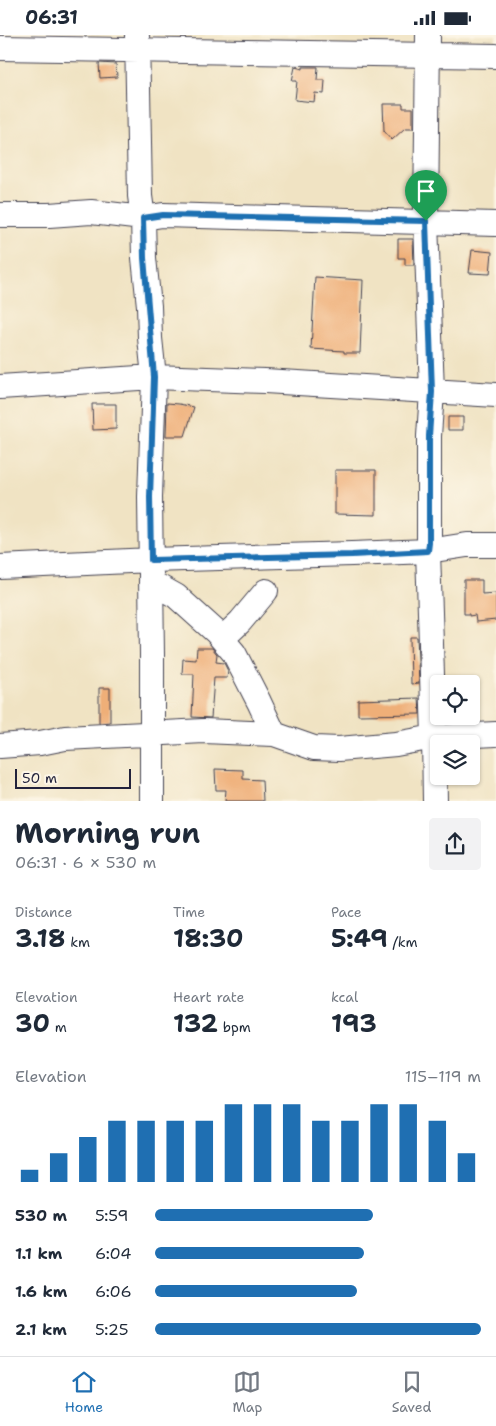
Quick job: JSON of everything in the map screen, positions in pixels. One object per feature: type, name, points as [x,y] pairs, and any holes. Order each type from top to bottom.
[{"type":"street","points":[[138,42],[140,196],[154,377],[150,497],[152,801]]},
{"type":"street","points":[[0,48],[138,42],[254,53],[428,45],[496,56]]},
{"type":"street","points":[[428,45],[426,221],[432,392],[429,436],[428,551],[434,735]]},
{"type":"street","points":[[0,215],[91,213],[143,218],[163,215],[496,224]]},
{"type":"street","points":[[0,387],[154,377],[265,381],[496,395]]},
{"type":"street","points":[[0,567],[151,571],[428,551],[467,545],[496,545]]},
{"type":"street","points":[[151,571],[216,632],[234,653],[274,734]]},
{"type":"street","points":[[222,639],[240,622],[266,591]]},
{"type":"street","points":[[0,746],[40,743],[64,738],[204,731],[274,734],[304,746],[325,749],[361,747],[430,738]]},
{"type":"street","points":[[475,735],[496,734]]},
{"type":"street","points":[[435,785],[435,801]]},
{"type":"building","points":[[99,63],[116,64],[117,77],[100,78]]},
{"type":"building","points":[[295,67],[303,69],[303,67],[318,67],[317,80],[325,80],[324,94],[315,93],[314,102],[295,100],[297,81],[292,81]]},
{"type":"building","points":[[383,104],[403,104],[403,108],[413,108],[413,128],[405,128],[392,140],[384,131]]},
{"type":"building","points":[[398,239],[413,239],[414,265],[405,265],[405,258],[398,258]]},
{"type":"building","points":[[472,250],[492,252],[490,274],[469,273]]},
{"type":"building","points":[[315,277],[363,280],[360,353],[311,349]]},
{"type":"building","points":[[167,403],[194,407],[185,436],[166,436]]},
{"type":"building","points":[[92,404],[116,404],[116,429],[93,430]]},
{"type":"building","points":[[448,417],[463,417],[463,430],[448,430]]},
{"type":"building","points":[[335,470],[376,470],[376,515],[335,514]]},
{"type":"building","points":[[464,580],[482,580],[482,594],[496,593],[496,620],[476,622],[475,615],[469,616],[469,614],[464,614]]},
{"type":"building","points":[[410,637],[417,637],[419,683],[411,684]]},
{"type":"building","points":[[197,648],[212,648],[217,654],[216,662],[224,663],[228,671],[227,678],[214,678],[211,718],[192,717],[194,674],[182,674],[183,659],[196,660]]},
{"type":"building","points":[[99,688],[110,688],[110,722],[99,723]]},
{"type":"building","points":[[419,698],[420,714],[358,715],[358,700]]},
{"type":"building","points":[[215,769],[243,770],[243,779],[262,780],[263,801],[225,801],[226,790],[216,790]]},
{"type":"route","points":[[163,215],[426,221],[432,392],[429,436],[428,551],[352,555],[210,557],[151,560],[150,497],[154,377],[144,258],[143,218],[163,215]]}]
